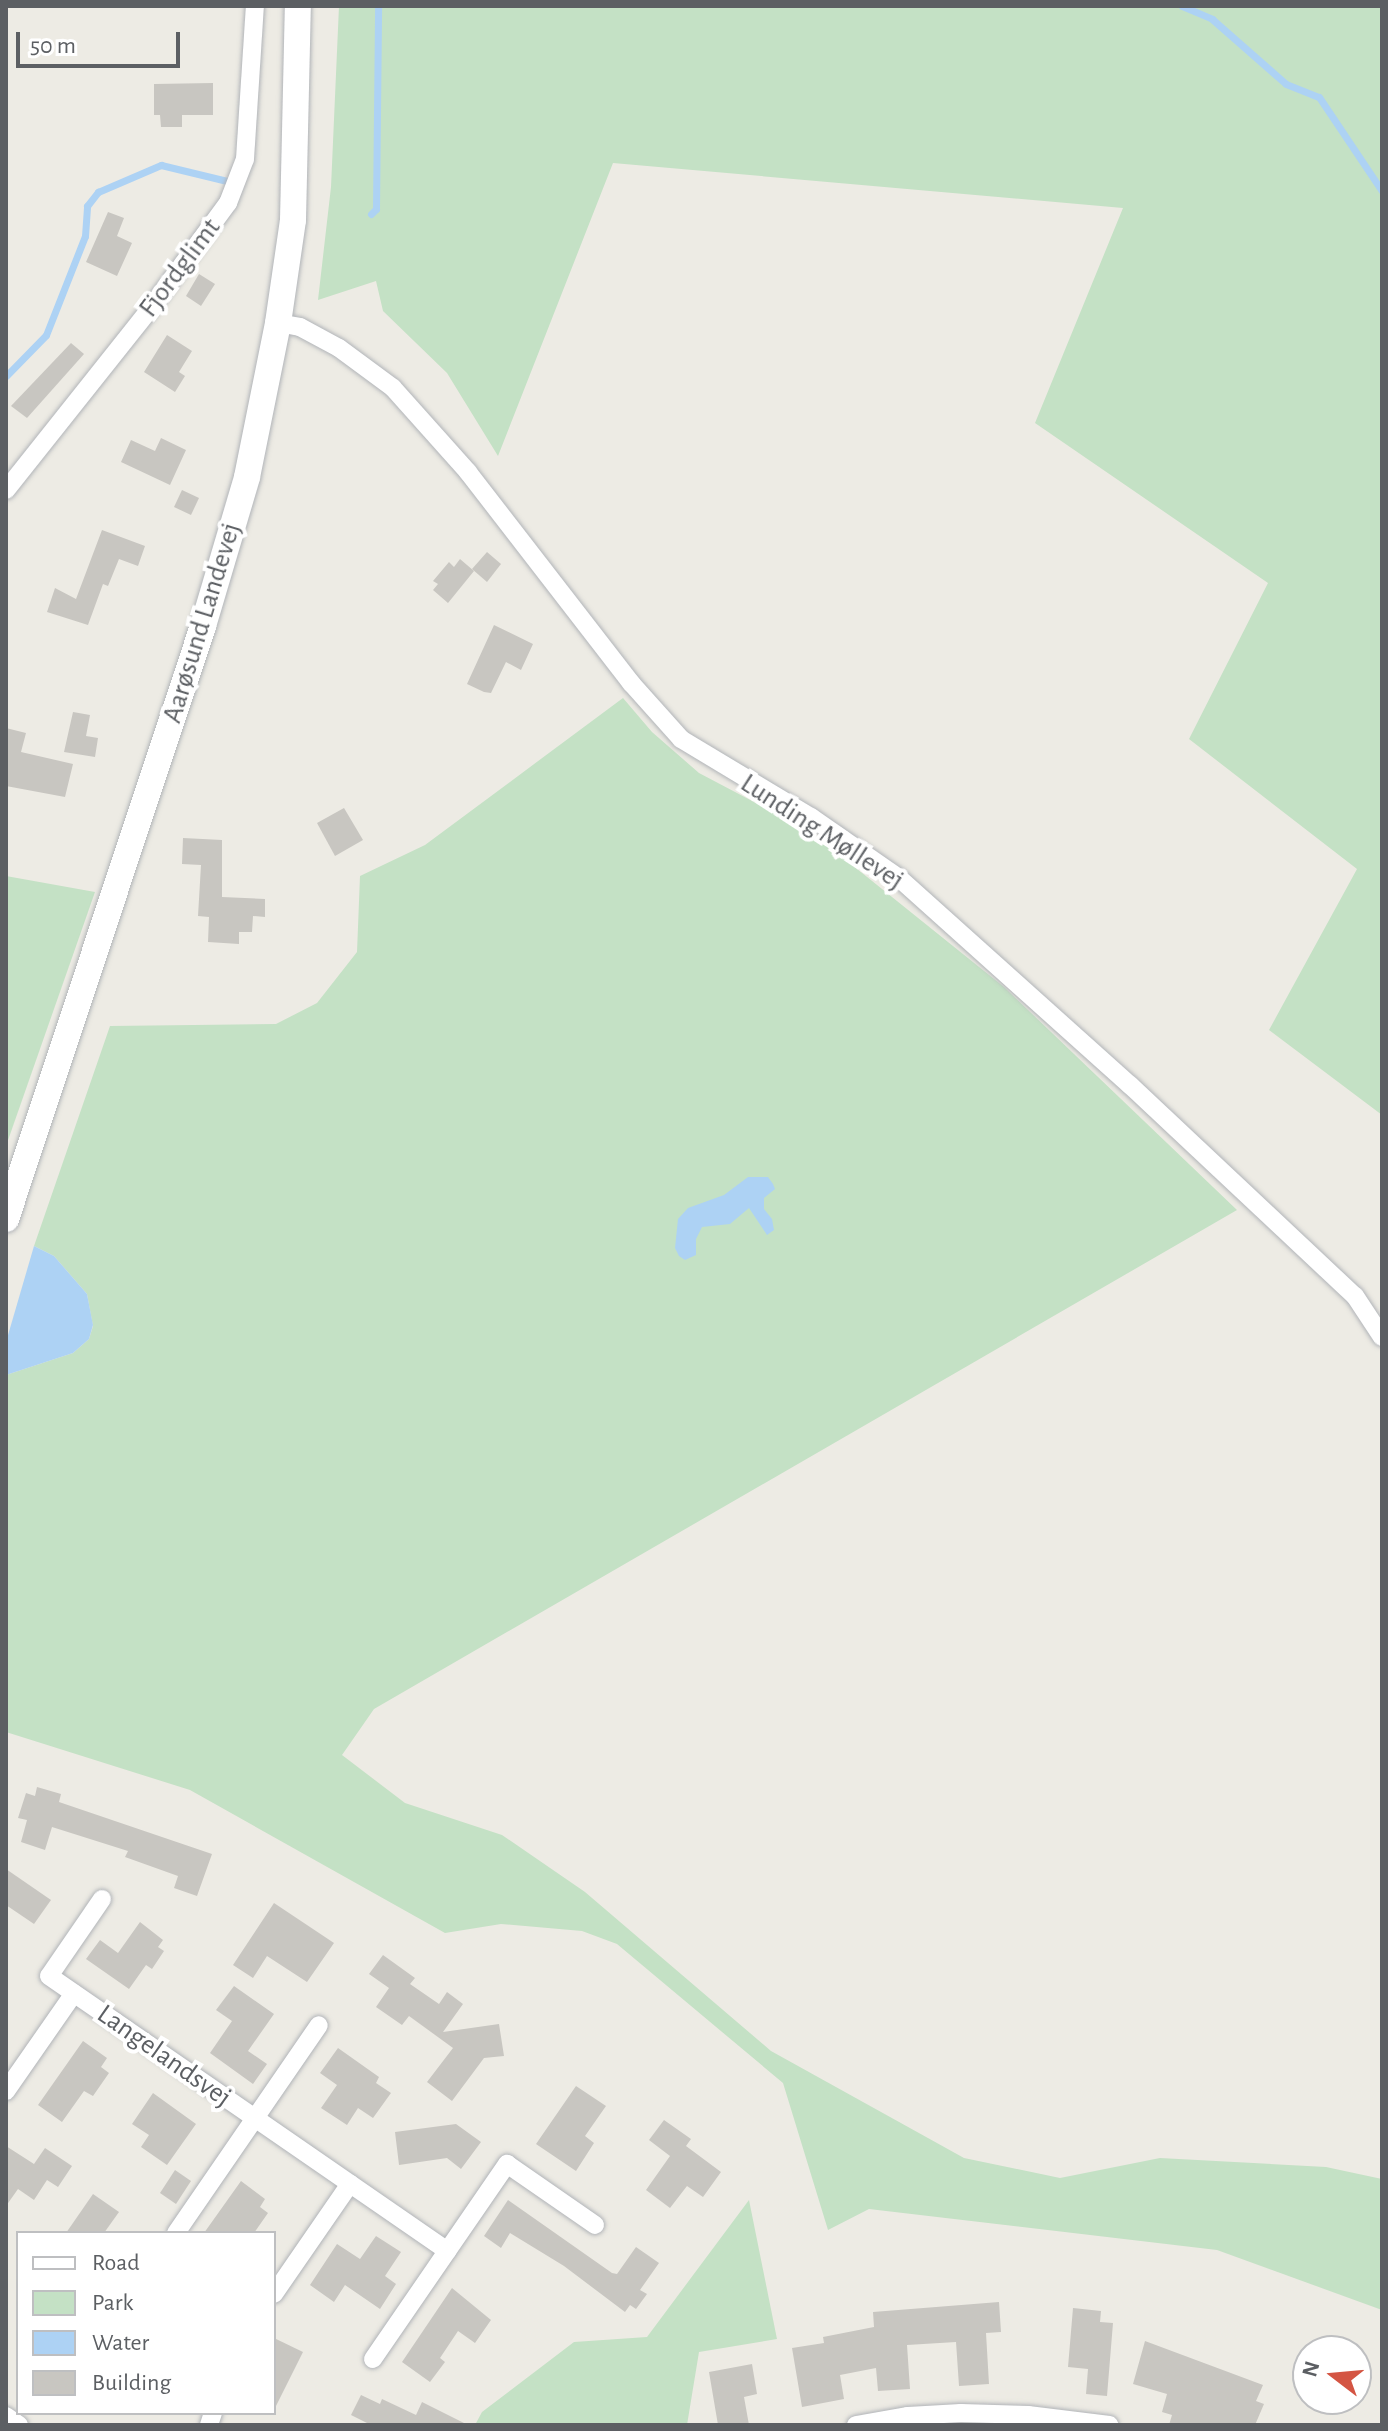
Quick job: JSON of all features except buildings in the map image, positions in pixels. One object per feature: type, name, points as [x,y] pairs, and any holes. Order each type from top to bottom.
[{"type":"street","name":"Fjordglimt","points":[[6,490],[150,309],[228,203],[245,159],[255,6]]},
{"type":"street","name":"Aarøsund Landevej","points":[[6,1219],[203,626],[247,477],[278,323],[293,220],[298,6]]},
{"type":"street","name":"Lunding Møllevej","points":[[278,323],[300,327],[339,348],[393,388],[468,472],[640,694],[681,739],[811,817],[899,878],[1130,1085],[1355,1296],[1382,1337]]},
{"type":"street","name":"Langelandsvej","points":[[102,1899],[49,1976],[447,2251]]},
{"type":"street","name":"Langelandsvej","points":[[6,2091],[74,1993]]},
{"type":"street","name":"Langelandsvej","points":[[177,2231],[319,2025]]},
{"type":"street","points":[[373,2359],[507,2164],[595,2225]]},
{"type":"street","points":[[276,2291],[350,2184]]},
{"type":"street","points":[[856,2425],[934,2414],[1109,2425]]},
{"type":"street","points":[[6,2416],[19,2425]]},
{"type":"green space","points":[[339,6],[1382,6],[1382,1115],[1269,1030],[1357,869],[1189,739],[1268,583],[1035,423],[1123,208],[613,163],[498,456],[447,373],[383,311],[376,281],[318,300],[331,187]]},
{"type":"green space","points":[[623,698],[652,732],[699,773],[796,824],[831,848],[1004,987],[1237,1210],[374,1709],[342,1755],[405,1803],[502,1835],[585,1892],[771,2051],[964,2158],[1060,2178],[1160,2158],[1326,2167],[1382,2179],[1382,2310],[1217,2250],[869,2209],[828,2230],[783,2083],[617,1944],[582,1931],[501,1924],[445,1933],[190,1790],[6,1732],[6,1375],[73,1353],[89,1339],[93,1326],[87,1294],[54,1256],[34,1246],[110,1026],[276,1024],[317,1003],[357,952],[360,876],[425,845]]},
{"type":"green space","points":[[6,876],[95,892],[6,1146]]},
{"type":"green space","points":[[749,2200],[777,2339],[699,2352],[687,2425],[475,2425],[482,2412],[574,2342],[647,2337]]},
{"type":"water","points":[[748,1177],[768,1177],[773,1184],[775,1189],[764,1198],[764,1209],[772,1219],[774,1230],[767,1235],[749,1208],[730,1224],[702,1227],[696,1239],[696,1255],[685,1260],[679,1256],[675,1248],[678,1219],[688,1208],[724,1195]]},
{"type":"water","points":[[34,1246],[54,1256],[87,1294],[93,1325],[89,1339],[73,1353],[6,1375],[6,1342]]},
{"type":"waterway","points":[[371,214],[376,209],[378,6]]},
{"type":"waterway","points":[[1182,6],[1212,19],[1286,84],[1319,97],[1382,191]]},
{"type":"waterway","points":[[6,376],[46,335],[85,236],[87,206],[98,192],[161,165],[227,181]]}]
